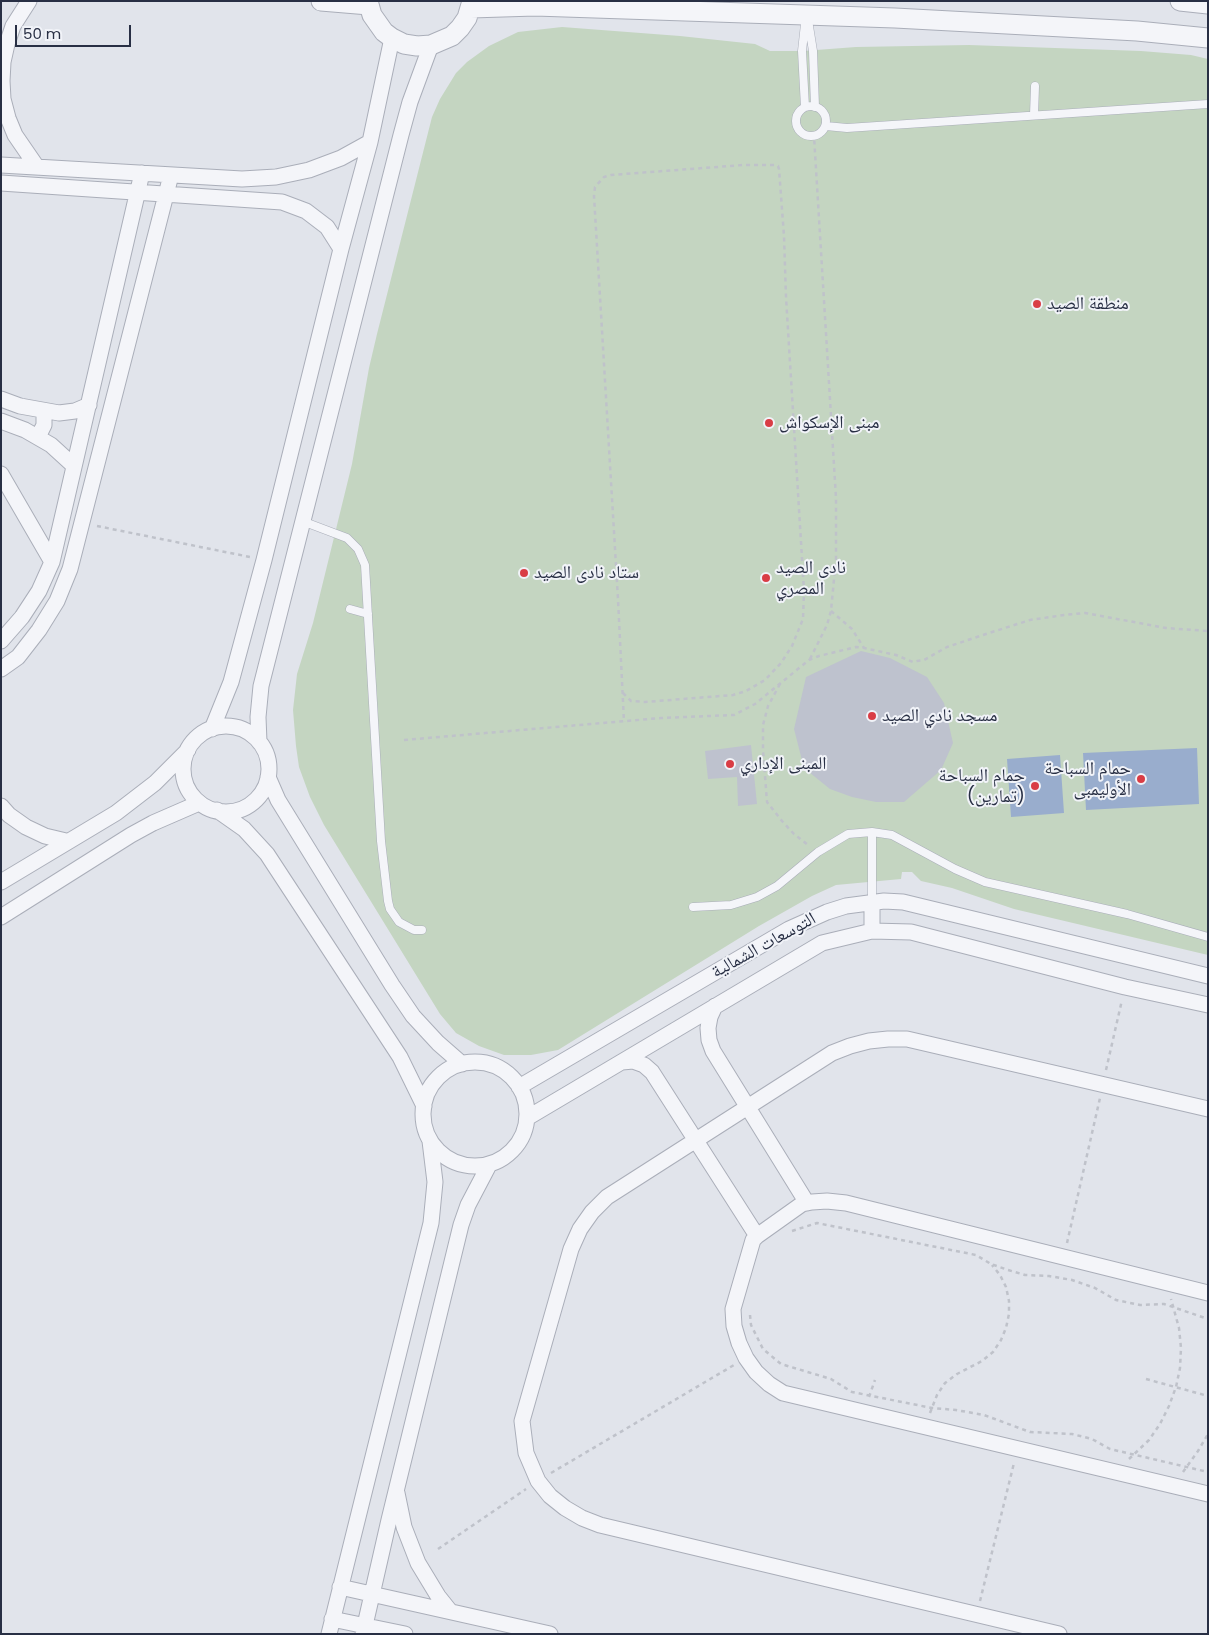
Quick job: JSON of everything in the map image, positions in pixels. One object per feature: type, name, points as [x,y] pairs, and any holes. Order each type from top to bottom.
[{"type":"street","points":[[29,1],[13,26],[2,62],[2,81],[3,99],[12,126],[25,151],[37,167]]},
{"type":"street","points":[[322,1],[369,3],[377,24],[392,38],[404,44],[418,46],[431,45],[452,36],[460,28],[472,5],[806,8],[895,18],[1137,31],[1208,38]]},
{"type":"street","points":[[1180,1],[1208,4]]},
{"type":"street","points":[[212,729],[231,682],[264,560],[341,249],[370,142],[392,38]]},
{"type":"street","points":[[259,742],[258,717],[261,686],[401,135],[410,102],[431,45]]},
{"type":"street","points":[[1,165],[242,179],[276,177],[309,170],[341,158],[370,142]]},
{"type":"street","points":[[1,641],[39,591],[52,562],[142,173]]},
{"type":"street","points":[[1,670],[18,657],[39,630],[57,601],[70,569],[171,175]]},
{"type":"street","points":[[1,183],[282,202],[306,211],[327,227],[341,249]]},
{"type":"street","points":[[1,399],[20,406],[59,413],[89,405]]},
{"type":"street","points":[[38,437],[44,425],[44,410]]},
{"type":"street","points":[[1,421],[25,430],[51,445],[74,466]]},
{"type":"street","points":[[1,474],[52,562]]},
{"type":"street","points":[[275,516],[302,521]]},
{"type":"street","points":[[1,882],[116,813],[154,783],[203,733],[212,729],[225,726],[238,728],[250,733],[259,742],[266,752],[269,764],[264,790],[244,808],[232,811],[209,809],[199,803],[191,794],[186,783],[183,772],[184,760],[189,748]]},
{"type":"street","points":[[268,777],[278,800],[392,985],[413,1016],[438,1043],[462,1064]]},
{"type":"street","points":[[1,917],[131,835],[161,819],[199,803]]},
{"type":"street","points":[[1,806],[9,815],[26,827],[45,836],[66,842]]},
{"type":"street","points":[[217,810],[244,829],[267,854],[400,1057],[424,1106]]},
{"type":"street","points":[[872,902],[872,931]]},
{"type":"street","name":"التوسعات الشمالية","points":[[519,1087],[789,929],[826,912],[846,906],[872,902],[903,902],[1208,976]]},
{"type":"street","points":[[527,1118],[822,944],[872,931],[911,932],[1124,987],[1208,1005]]},
{"type":"street","points":[[715,1006],[708,1028],[709,1040],[713,1051],[807,1203]]},
{"type":"street","points":[[1059,1634],[600,1525],[582,1518],[550,1496],[538,1481],[526,1453],[522,1421],[571,1249],[580,1229],[592,1212],[608,1197],[694,1140],[832,1053],[850,1046],[888,1039],[907,1039],[1208,1109]]},
{"type":"street","points":[[622,1062],[644,1065],[652,1072],[756,1236]]},
{"type":"street","points":[[405,1634],[331,1626],[431,1223],[435,1182],[430,1141],[424,1124],[424,1106],[433,1084],[441,1075],[451,1068],[462,1064],[479,1063],[495,1066],[509,1075],[519,1087],[524,1097],[527,1118],[524,1131],[519,1142],[501,1160],[477,1166],[462,1165],[449,1160],[430,1141]]},
{"type":"street","points":[[364,1630],[396,1489],[461,1225],[468,1205],[489,1164]]},
{"type":"street","points":[[1208,1293],[846,1203],[827,1201],[802,1204],[756,1236],[753,1240],[733,1310],[736,1335],[746,1358],[762,1378],[783,1393],[1208,1494]]},
{"type":"street","points":[[396,1489],[404,1527],[411,1545],[427,1580],[450,1611]]},
{"type":"street","points":[[340,1587],[550,1634]]},
{"type":"lane","points":[[806,8],[813,51],[815,107]]},
{"type":"lane","points":[[805,108],[802,51],[806,8]]},
{"type":"lane","points":[[1034,115],[1035,86]]},
{"type":"lane","points":[[826,126],[839,128],[1208,104]]},
{"type":"lane","points":[[815,107],[820,109],[826,116],[826,126],[819,135],[803,134],[797,126],[798,115],[805,108],[815,107]]},
{"type":"lane","points":[[302,521],[341,535],[353,543],[358,549],[365,565],[380,841],[388,901],[390,909],[399,922],[414,930],[422,930]]},
{"type":"lane","points":[[350,609],[368,614]]},
{"type":"lane","points":[[872,832],[872,902]]},
{"type":"lane","points":[[693,908],[731,905],[757,897],[777,886],[818,852],[848,834],[872,832],[892,834],[955,869],[986,882],[1127,914],[1208,937]]},
{"type":"path","points":[[809,660],[827,625],[831,611],[836,558],[836,498],[814,136]]},
{"type":"path","points":[[623,693],[631,701],[645,702],[724,696],[746,691],[765,680],[781,664],[792,646],[803,619],[804,582],[786,306],[784,236],[779,169],[775,164],[743,164],[611,175],[604,177],[596,187],[594,196],[624,722]]},
{"type":"path","points":[[82,522],[264,560]]},
{"type":"path","points":[[831,611],[852,629],[864,648]]},
{"type":"path","points":[[404,740],[734,715],[755,704],[809,660],[819,656],[856,647],[896,655],[907,660],[924,660],[947,647],[1030,620],[1064,614],[1085,613],[1166,628],[1208,631]]},
{"type":"path","points":[[781,683],[768,706],[763,725],[767,802],[794,834],[818,852]]},
{"type":"path","points":[[1064,1257],[1124,987]]},
{"type":"path","points":[[791,1231],[817,1223],[976,1255],[991,1264],[1025,1275],[1049,1276],[1072,1280],[1094,1288],[1116,1300],[1140,1305],[1164,1304],[1174,1309],[1208,1319]]},
{"type":"path","points":[[925,1426],[937,1394],[945,1383],[957,1374],[982,1361],[993,1352],[1006,1328],[1009,1314],[1008,1294],[1000,1275],[991,1264]]},
{"type":"path","points":[[1115,1471],[1135,1455],[1149,1440],[1160,1424],[1176,1387],[1180,1368],[1179,1328],[1174,1309],[1163,1282]]},
{"type":"path","points":[[749,1307],[751,1325],[764,1349],[781,1364],[831,1379],[852,1392],[932,1408],[984,1415],[1030,1432],[1072,1434],[1135,1455],[1208,1472]]},
{"type":"path","points":[[438,1549],[538,1481],[746,1358]]},
{"type":"path","points":[[1146,1379],[1208,1396]]},
{"type":"path","points":[[864,1412],[875,1380]]},
{"type":"path","points":[[1172,1484],[1187,1467],[1208,1434]]},
{"type":"path","points":[[977,1614],[1017,1448]]},
{"type":"green space","name":"نادى الصيد المصري","points":[[562,27],[755,44],[770,51],[969,45],[1141,51],[1191,55],[1208,59],[1208,955],[1014,909],[952,888],[921,881],[912,872],[902,872],[901,879],[836,885],[812,896],[759,926],[558,1050],[531,1055],[504,1055],[479,1046],[456,1033],[440,1014],[324,825],[310,797],[299,767],[296,746],[293,710],[297,674],[313,623],[352,464],[369,368],[432,117],[440,99],[456,73],[467,62],[489,46],[518,32]]},
{"type":"water","name":"حمام السباحة الأوليمبى","points":[[1197,748],[1199,804],[1086,810],[1083,753]]},
{"type":"water","name":"حمام السباحة (تمارين)","points":[[1060,755],[1064,813],[1011,817],[1007,759]]},
{"type":"building","name":"مسجد نادي الصيد","points":[[861,651],[890,658],[927,677],[944,703],[953,743],[941,770],[904,802],[876,802],[852,797],[830,789],[804,768],[794,729],[806,677]]},
{"type":"building","name":"المبنى الإداري","points":[[751,745],[757,804],[738,806],[737,777],[708,779],[705,751]]},
{"type":"place","name":"منطقة الصيد","points":[[1037,304]]},
{"type":"place","name":"مبنى الإسكواش","points":[[769,423]]},
{"type":"place","name":"ستاد نادى الصيد","points":[[524,573]]},
{"type":"place","name":"نادى الصيد المصري","points":[[766,578]]},
{"type":"place","name":"مسجد نادي الصيد","points":[[872,716]]},
{"type":"place","name":"المبنى الإداري","points":[[730,764]]},
{"type":"place","name":"حمام السباحة الأوليمبى","points":[[1141,779]]},
{"type":"place","name":"حمام السباحة (تمارين)","points":[[1035,786]]}]
